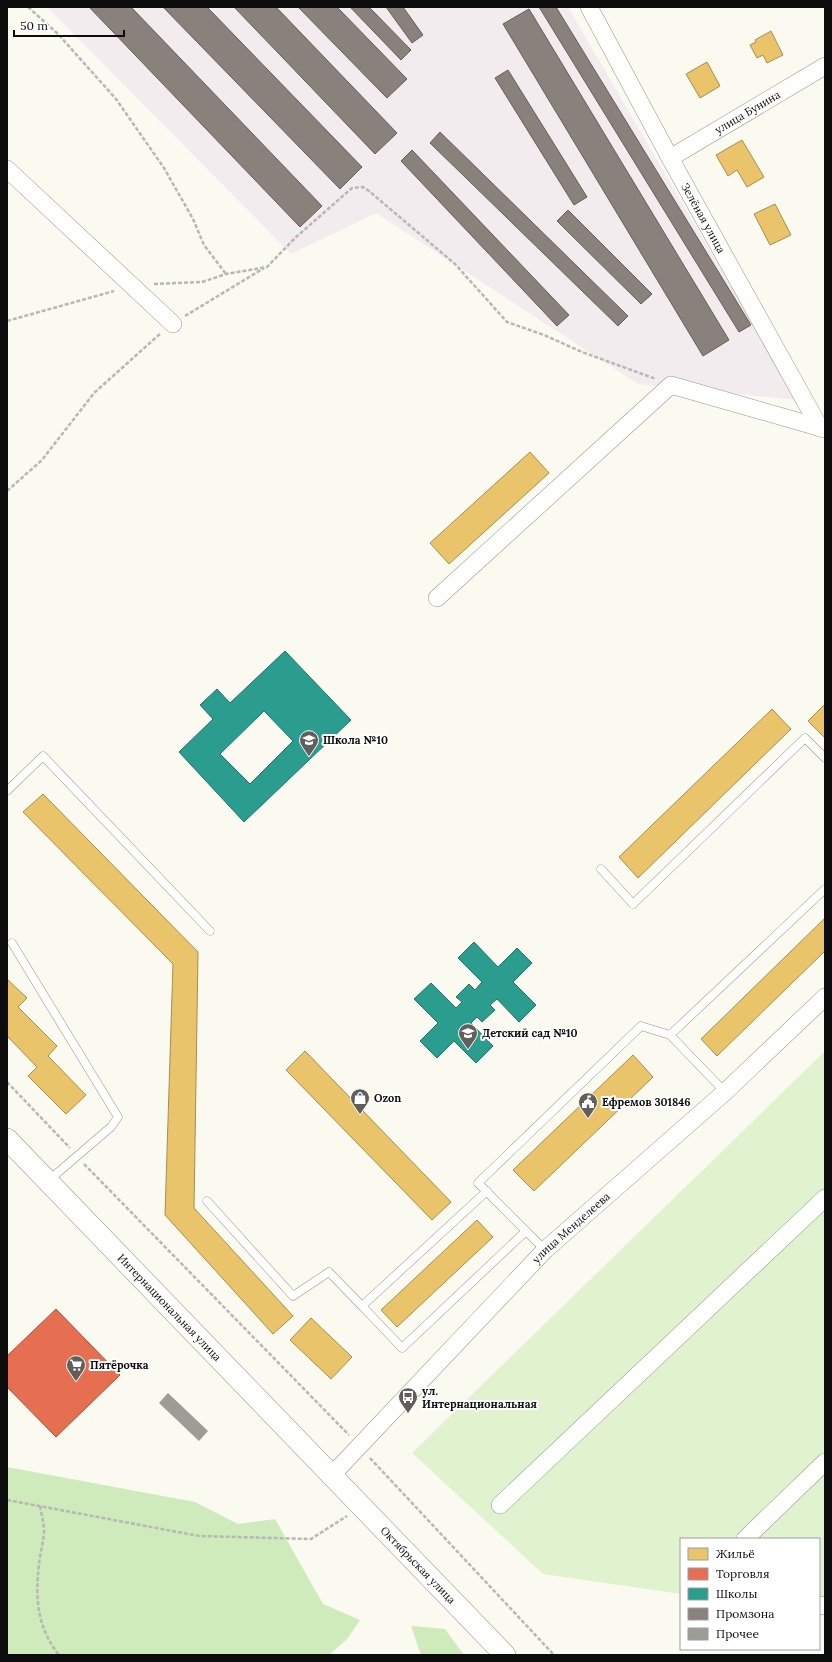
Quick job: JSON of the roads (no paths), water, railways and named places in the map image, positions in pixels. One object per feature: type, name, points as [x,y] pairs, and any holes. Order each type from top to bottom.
[{"type":"street","name":"Зелёная улица","points":[[589,7],[670,158],[822,428]]},
{"type":"street","name":"улица Бунина","points":[[670,158],[825,66]]},
{"type":"street","points":[[7,168],[173,324]]},
{"type":"street","points":[[437,598],[671,385],[822,428]]},
{"type":"street","name":"улица Менделеева","points":[[332,1475],[545,1250],[725,1092],[825,996]]},
{"type":"street","name":"Интернациональная улица","points":[[7,1139],[332,1475]]},
{"type":"street","points":[[500,1505],[825,1198]]},
{"type":"street","points":[[746,1538],[825,1462]]},
{"type":"street","name":"Октябрьская улица","points":[[332,1475],[361,1508],[505,1655]]},
{"type":"lane","points":[[601,869],[633,904],[805,738],[825,758]]},
{"type":"lane","points":[[7,792],[44,756],[210,931]]},
{"type":"lane","points":[[670,1035],[825,889]]},
{"type":"lane","points":[[12,943],[118,1116],[111,1126],[48,1181]]},
{"type":"lane","points":[[545,1250],[478,1183],[641,1026],[670,1035],[725,1092]]},
{"type":"lane","points":[[362,1306],[486,1191]]},
{"type":"lane","points":[[207,1201],[292,1296],[329,1272],[402,1348],[526,1231]]},
{"type":"place","name":"Школа №10","points":[[309,757]]},
{"type":"place","name":"Детский сад №10","points":[[468,1050]]},
{"type":"place","name":"Ozon","points":[[360,1115]]},
{"type":"place","name":"Ефремов 301846","points":[[588,1119]]},
{"type":"place","name":"Пятёрочка","points":[[76,1382]]},
{"type":"place","name":"ул. Интернациональная","points":[[408,1414]]}]
